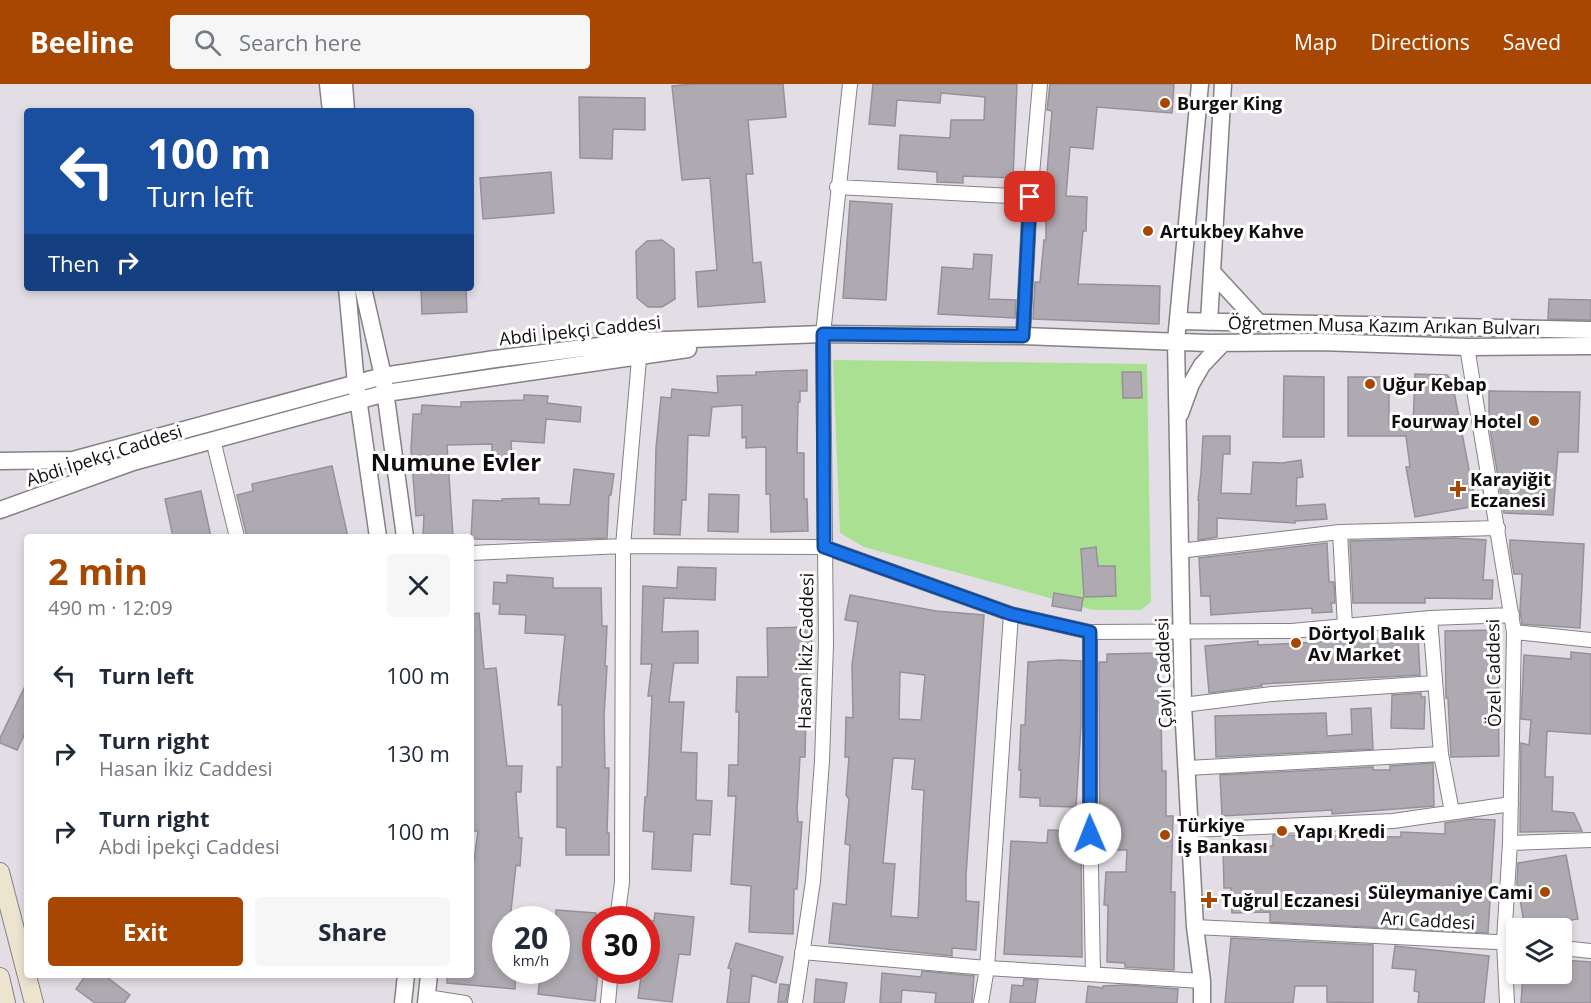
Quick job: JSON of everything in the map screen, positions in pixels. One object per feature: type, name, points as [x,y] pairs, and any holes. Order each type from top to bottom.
[{"type":"main road","points":[[0,872],[24,964]]},
{"type":"main road","points":[[0,977],[6,1003]]},
{"type":"main road","points":[[28,978],[34,1003]]},
{"type":"street","points":[[328,84],[330,108]]},
{"type":"street","points":[[344,84],[346,108]]},
{"type":"street","name":"Hasan İkiz Caddesi","points":[[795,1003],[813,881],[822,761],[826,644],[823,334],[837,187],[850,84]]},
{"type":"street","points":[[1023,336],[1030,197],[1040,84]]},
{"type":"street","name":"Çaylı Caddesi","points":[[1200,84],[1176,341],[1183,705],[1195,927],[1202,981],[1202,1003]]},
{"type":"street","points":[[1209,322],[1223,84]]},
{"type":"street","points":[[837,187],[1030,197]]},
{"type":"street","points":[[1212,272],[1259,323]]},
{"type":"street","points":[[347,291],[359,401],[378,534]]},
{"type":"street","points":[[364,291],[386,393],[405,534]]},
{"type":"street","name":"Öğretmen Musa Kazım Arıkan Bulvarı","points":[[1178,321],[1591,330]]},
{"type":"street","points":[[1466,327],[1467,347]]},
{"type":"street","name":"Abdi İpekçi Caddesi","points":[[0,461],[73,460],[383,376],[495,359],[823,334],[1023,336],[1176,341]]},
{"type":"street","name":"Öğretmen Musa Kazım Arıkan Bulvarı","points":[[1176,341],[1320,342],[1467,347],[1591,346]]},
{"type":"street","points":[[1177,423],[1191,384],[1202,365],[1223,343]]},
{"type":"street","name":"Özel Caddesi","points":[[1467,347],[1514,632],[1510,918]]},
{"type":"street","points":[[619,906],[622,882],[623,546],[640,348]]},
{"type":"street","name":"Abdi İpekçi Caddesi","points":[[0,510],[134,462],[386,393],[640,348]]},
{"type":"street","points":[[213,441],[236,534]]},
{"type":"street","points":[[1179,551],[1340,532],[1498,528]]},
{"type":"street","points":[[1340,532],[1344,626]]},
{"type":"street","points":[[474,553],[623,546],[824,547],[1011,614],[1090,632],[1292,631],[1430,618],[1512,615]]},
{"type":"street","points":[[981,1003],[987,968],[1011,614]]},
{"type":"street","points":[[1430,618],[1441,754],[1452,812]]},
{"type":"street","points":[[1090,632],[1093,974]]},
{"type":"street","points":[[1514,632],[1591,640]]},
{"type":"street","points":[[1183,705],[1272,694],[1435,684]]},
{"type":"street","points":[[1188,768],[1441,754]]},
{"type":"street","points":[[1191,830],[1393,821],[1511,804]]},
{"type":"street","points":[[1510,843],[1591,840]]},
{"type":"street","name":"Arı Caddesi","points":[[1195,927],[1506,942]]},
{"type":"street","points":[[1572,949],[1591,951]]},
{"type":"street","points":[[802,952],[987,968],[1202,981]]},
{"type":"street","points":[[427,1000],[429,978]]},
{"type":"street","points":[[608,1003],[610,984]]},
{"type":"street","name":"Özel Caddesi","points":[[1507,1003],[1508,984]]},
{"type":"street","points":[[405,989],[427,1000],[465,1003]]},
{"type":"green space","points":[[833,360],[1147,364],[1151,602],[1141,610],[1093,610],[864,547],[840,533]]},
{"type":"building","points":[[783,84],[786,117],[748,120],[753,174],[746,174],[753,263],[761,262],[765,302],[698,307],[696,272],[717,270],[710,178],[682,180],[672,86]]},
{"type":"building","points":[[873,84],[1017,84],[1013,178],[963,176],[963,183],[937,182],[937,172],[898,169],[900,135],[950,138],[951,120],[984,120],[985,97],[941,93],[940,103],[897,100],[895,126],[869,124]]},
{"type":"building","points":[[1050,84],[1174,84],[1172,113],[1097,107],[1093,149],[1070,147],[1066,196],[1087,197],[1086,231],[1083,231],[1078,284],[1160,286],[1159,324],[1033,319],[1035,282],[1040,282],[1044,240],[1046,240],[1046,185],[1052,111],[1047,110]]},
{"type":"building","points":[[579,97],[645,98],[645,130],[613,129],[612,159],[580,158]]},
{"type":"building","points":[[551,172],[554,213],[483,219],[480,178]]},
{"type":"building","points":[[850,201],[892,204],[886,300],[843,298]]},
{"type":"building","points":[[662,240],[674,249],[675,299],[662,307],[648,307],[637,298],[636,251],[647,241]]},
{"type":"building","points":[[974,254],[992,255],[989,299],[1016,300],[1015,318],[938,314],[942,267],[973,269]]},
{"type":"building","points":[[421,291],[466,291],[467,312],[422,314]]},
{"type":"building","points":[[1549,299],[1591,300],[1591,320],[1548,319]]},
{"type":"building","points":[[807,370],[807,391],[800,391],[800,402],[798,402],[797,453],[804,453],[804,499],[807,499],[808,531],[771,532],[770,494],[766,494],[766,447],[746,448],[746,437],[742,438],[742,405],[712,407],[709,436],[688,435],[686,500],[682,500],[680,535],[654,534],[656,448],[661,397],[671,398],[672,389],[718,393],[717,376]]},
{"type":"building","points":[[1122,372],[1141,372],[1142,398],[1123,398]]},
{"type":"building","points":[[1415,374],[1447,375],[1452,381],[1476,506],[1415,517],[1406,467],[1410,467],[1406,436],[1348,436],[1348,377],[1389,377],[1389,425],[1413,426]]},
{"type":"building","points":[[1284,376],[1324,377],[1324,437],[1283,437]]},
{"type":"building","points":[[1489,391],[1580,392],[1578,452],[1558,452],[1553,515],[1504,513],[1489,423]]},
{"type":"building","points":[[524,395],[548,396],[547,403],[581,407],[580,422],[546,419],[544,443],[511,441],[512,459],[492,459],[492,444],[447,445],[453,534],[423,534],[424,515],[416,516],[411,449],[413,414],[421,414],[422,405],[461,407],[461,402],[524,400]]},
{"type":"building","points":[[1203,436],[1230,436],[1230,454],[1223,454],[1221,493],[1251,494],[1253,462],[1282,463],[1301,460],[1303,477],[1297,478],[1296,506],[1325,504],[1327,519],[1295,521],[1295,523],[1217,518],[1217,537],[1198,540],[1198,500]]},
{"type":"building","points":[[332,466],[347,534],[246,534],[237,495],[253,491],[252,484]]},
{"type":"building","points":[[574,469],[614,474],[611,495],[609,495],[607,538],[474,539],[474,534],[471,534],[473,500],[502,501],[502,499],[539,498],[539,504],[570,505]]},
{"type":"building","points":[[201,491],[210,534],[172,534],[165,499]]},
{"type":"building","points":[[709,494],[739,495],[738,532],[708,531]]},
{"type":"building","points":[[1453,538],[1486,540],[1483,580],[1493,580],[1492,599],[1425,598],[1425,603],[1353,603],[1350,541]]},
{"type":"building","points":[[1510,540],[1584,544],[1580,628],[1522,624],[1520,611],[1522,574],[1514,574]]},
{"type":"building","points":[[1327,543],[1329,582],[1334,582],[1335,603],[1331,603],[1332,612],[1312,613],[1312,608],[1211,615],[1210,596],[1201,596],[1199,558]]},
{"type":"building","points":[[1096,547],[1098,566],[1115,566],[1116,596],[1084,597],[1081,549]]},
{"type":"building","points":[[678,567],[716,568],[715,600],[664,598],[662,632],[698,631],[698,663],[674,663],[669,702],[684,702],[681,752],[697,753],[696,800],[712,801],[710,835],[693,834],[691,871],[652,869],[654,832],[643,831],[652,696],[648,696],[652,664],[641,664],[643,586],[677,588]]},
{"type":"building","points":[[507,575],[553,578],[553,588],[601,588],[602,626],[607,626],[604,717],[605,768],[609,768],[607,833],[609,833],[609,855],[566,855],[566,828],[557,827],[557,767],[562,767],[562,705],[558,705],[565,635],[525,633],[526,615],[499,614],[500,604],[493,604],[494,582],[507,583]]},
{"type":"building","points":[[1054,593],[1083,598],[1081,611],[1052,606]]},
{"type":"building","points":[[850,595],[936,611],[984,615],[966,875],[966,901],[979,902],[976,950],[952,948],[952,956],[829,943],[833,903],[846,905],[850,845],[845,844],[849,799],[846,795],[849,757],[845,757],[846,717],[853,718],[852,665],[858,622],[845,620]],"holes":[[[900,672],[925,675],[921,720],[899,719]],[[893,758],[915,759],[912,789],[924,790],[918,918],[891,916],[895,864],[883,863]]]},
{"type":"building","points":[[479,613],[484,669],[496,668],[507,766],[522,766],[521,792],[516,792],[519,838],[522,838],[520,866],[516,865],[512,906],[492,906],[492,984],[515,984],[515,989],[447,983],[447,978],[474,978],[474,861],[478,831],[474,831],[474,614]]},
{"type":"building","points":[[811,627],[812,662],[807,662],[805,757],[800,757],[797,810],[798,822],[802,822],[797,889],[794,889],[793,934],[749,932],[751,886],[731,884],[736,796],[728,796],[729,765],[738,765],[737,677],[768,677],[767,628]]},
{"type":"building","points":[[1497,630],[1499,756],[1451,757],[1448,698],[1446,698],[1445,631]]},
{"type":"building","points":[[1418,637],[1420,675],[1261,684],[1262,686],[1209,693],[1205,646],[1258,641],[1258,645]]},
{"type":"building","points":[[1571,652],[1591,654],[1591,734],[1547,731],[1545,777],[1553,777],[1552,811],[1574,813],[1582,831],[1520,832],[1521,743],[1529,745],[1531,720],[1521,719],[1524,655],[1571,659]]},
{"type":"building","points":[[1160,653],[1162,771],[1166,771],[1166,816],[1173,816],[1171,892],[1175,892],[1174,970],[1125,967],[1125,963],[1107,962],[1108,905],[1104,905],[1106,872],[1126,872],[1127,850],[1100,850],[1099,662],[1107,662],[1107,654]]},
{"type":"building","points":[[1081,661],[1081,725],[1076,807],[1040,806],[1040,798],[1020,797],[1021,725],[1025,725],[1028,662]]},
{"type":"building","points":[[24,688],[24,735],[17,750],[0,743],[0,738]]},
{"type":"building","points":[[1421,693],[1421,697],[1425,697],[1424,729],[1391,728],[1392,695]]},
{"type":"building","points":[[1371,708],[1373,749],[1216,757],[1215,716],[1326,713],[1327,736],[1352,734],[1351,709]]},
{"type":"building","points":[[1433,763],[1434,806],[1332,814],[1332,810],[1222,816],[1220,775],[1373,767],[1373,770],[1390,770],[1390,766]]},
{"type":"building","points":[[1472,819],[1495,820],[1488,933],[1270,922],[1270,912],[1232,913],[1231,888],[1224,888],[1223,847],[1273,846],[1273,835],[1401,837],[1401,832],[1445,834],[1445,823]]},
{"type":"building","points":[[1048,830],[1081,831],[1082,957],[1004,954],[1011,841],[1047,843]]},
{"type":"building","name":"Süleymaniye Cami","points":[[1566,855],[1578,919],[1523,918],[1517,883],[1518,863]]},
{"type":"building","points":[[570,911],[582,912],[582,984],[597,984],[595,1001],[538,994],[539,984],[570,984]]},
{"type":"building","points":[[660,914],[694,917],[690,955],[679,954],[672,1002],[638,998],[640,984],[660,984]]},
{"type":"building","points":[[1231,938],[1373,945],[1373,1003],[1327,1002],[1327,986],[1295,986],[1293,1003],[1225,1003]]},
{"type":"building","points":[[736,943],[783,957],[776,983],[752,975],[749,1003],[727,1003],[731,969],[728,968]]},
{"type":"building","points":[[1395,946],[1489,956],[1484,1003],[1418,1003],[1419,992],[1414,991],[1416,970],[1392,968]]},
{"type":"building","points":[[1572,961],[1591,962],[1591,1003],[1521,1003],[1522,984],[1572,984]]},
{"type":"building","points":[[922,971],[974,976],[972,1003],[935,1003],[936,993],[902,990],[901,1003],[880,1003],[882,973],[921,977]]},
{"type":"building","points":[[84,978],[108,978],[130,995],[124,1003],[95,1003],[76,989]]},
{"type":"building","points":[[816,979],[847,983],[844,1003],[814,1003]]},
{"type":"building","points":[[1024,979],[1038,980],[1035,1003],[1010,1003],[1012,985],[1023,986]]},
{"type":"building","points":[[780,984],[789,985],[786,1002],[778,1002]]},
{"type":"building","points":[[1125,985],[1178,989],[1177,1003],[1086,1003],[1088,986],[1103,988],[1103,986]]},
{"type":"place","name":"Burger King","points":[[1165,103]]},
{"type":"place","name":"Artukbey Kahve","points":[[1148,231]]},
{"type":"place","name":"Uğur Kebap","points":[[1370,384]]},
{"type":"place","name":"Fourway Hotel","points":[[1534,421]]},
{"type":"place","name":"Karayiğit Eczanesi","points":[[1458,489]]},
{"type":"place","name":"Dörtyol Balık Av Market","points":[[1296,643]]},
{"type":"place","name":"Yapı Kredi","points":[[1282,831]]},
{"type":"place","name":"Türkiye İş Bankası","points":[[1165,835]]},
{"type":"place","name":"Süleymaniye Cami","points":[[1545,892]]},
{"type":"place","name":"Tuğrul Eczanesi","points":[[1209,900]]},
{"type":"district","name":"Numune Evler","points":[[456,461]]},
{"type":"route","points":[[1030,197],[1023,336],[823,334],[824,547],[1011,614],[1090,632],[1090,834]]}]
